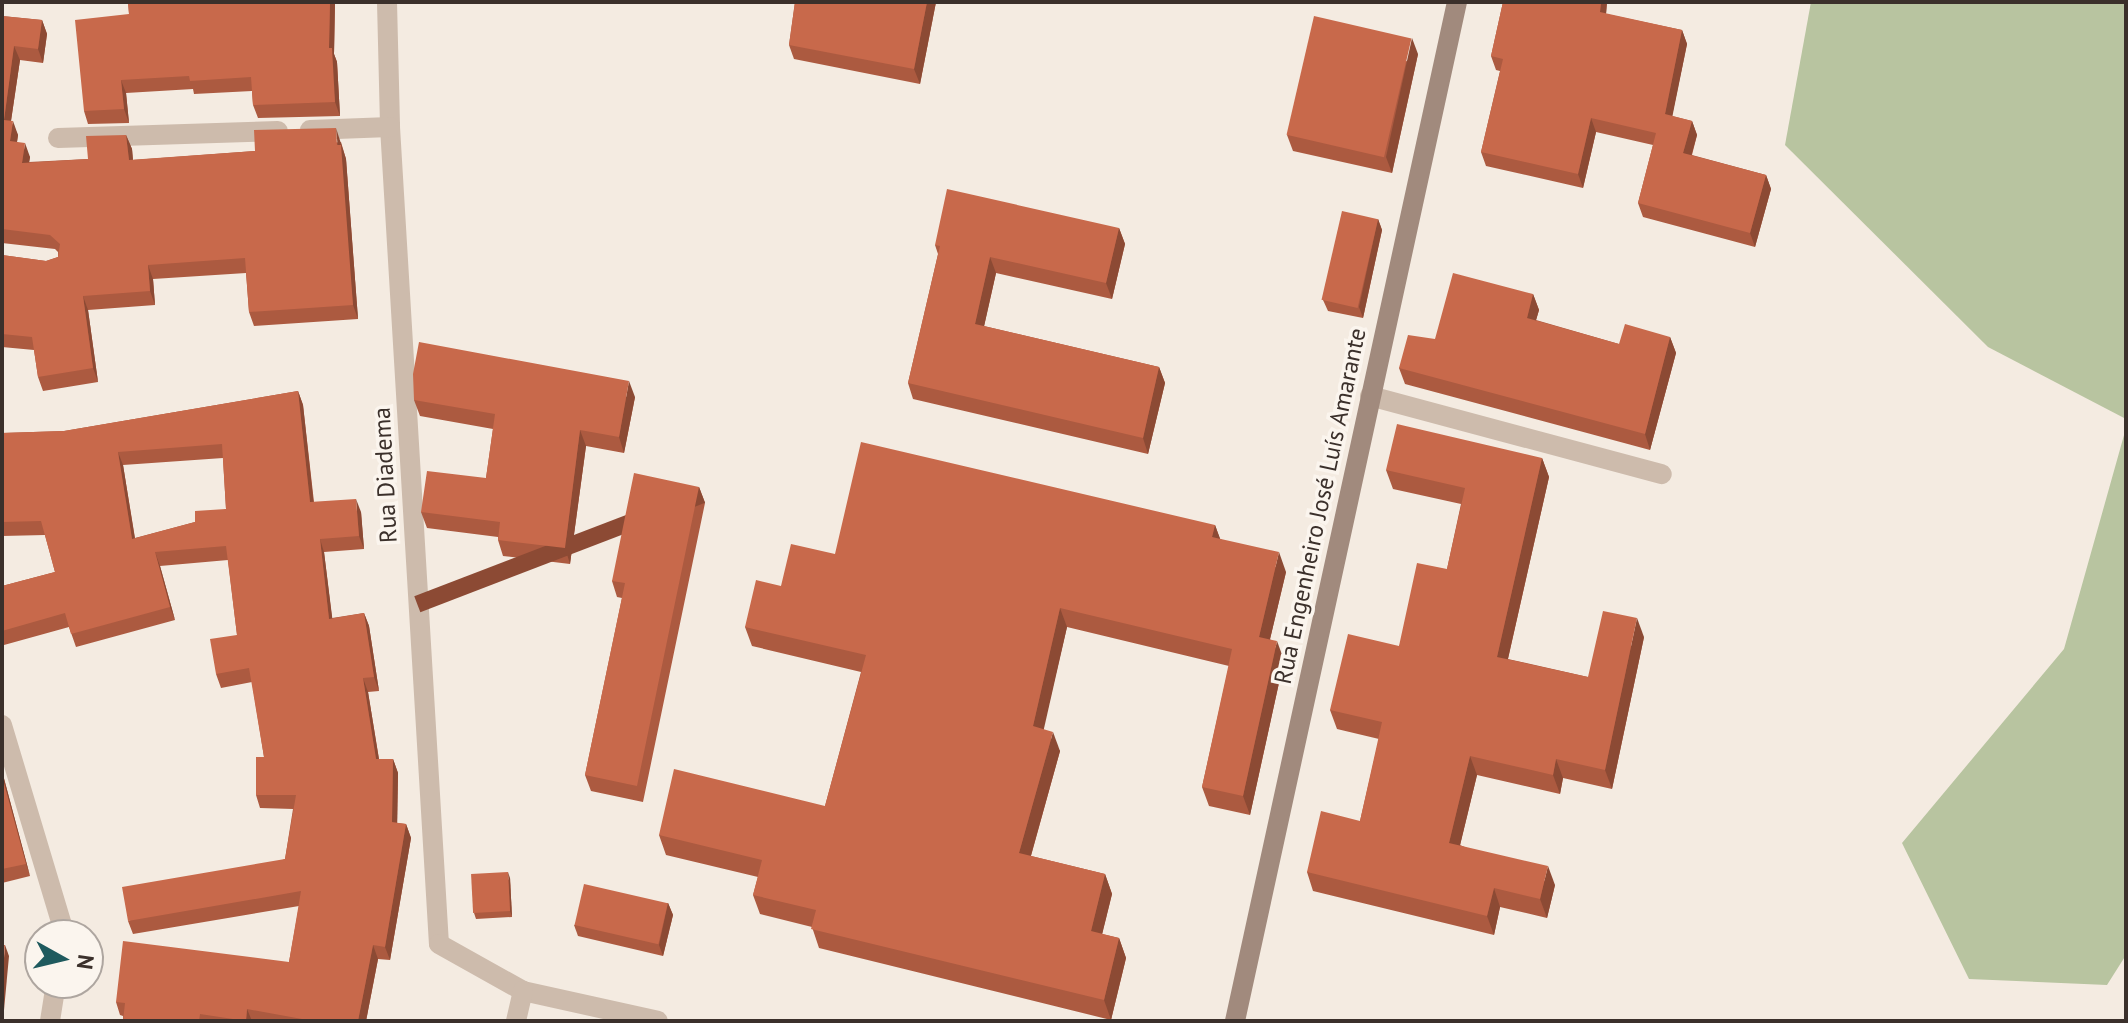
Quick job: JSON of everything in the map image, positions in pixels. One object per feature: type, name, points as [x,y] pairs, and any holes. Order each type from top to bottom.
[{"type":"street","name":"Rua Diadema","points":[[387,2],[390,127],[439,944],[523,991]]},
{"type":"street","name":"Rua Engenheiro José Luís Amarante","points":[[1235,1021],[1457,2]]},
{"type":"street","points":[[58,138],[390,127]]},
{"type":"street","points":[[1370,396],[1662,474]]},
{"type":"street","points":[[2,725],[60,919]]},
{"type":"street","points":[[516,1021],[523,991],[658,1021]]},
{"type":"street","points":[[50,1021],[53,999]]},
{"type":"green space","points":[[1811,2],[2126,2],[2126,419],[1988,347],[1785,145]]},
{"type":"green space","points":[[2126,428],[2126,955],[2107,985],[1969,979],[1902,843],[2064,649]]},
{"type":"building","points":[[128,2],[330,2],[329,48],[332,48],[335,102],[253,105],[251,77],[190,81],[189,76],[121,80],[124,109],[84,111],[75,20],[129,14]]},
{"type":"building","points":[[795,2],[927,2],[914,69],[789,45]]},
{"type":"building","points":[[1503,2],[1601,2],[1600,12],[1682,30],[1665,114],[1692,121],[1683,153],[1766,175],[1750,233],[1638,203],[1656,133],[1591,118],[1578,174],[1481,152],[1503,59],[1491,56]]},
{"type":"building","points":[[2,16],[42,20],[38,49],[14,46],[4,120],[13,121],[10,141],[25,143],[22,163],[88,159],[86,136],[126,135],[129,160],[255,151],[254,130],[336,128],[337,145],[341,145],[353,305],[249,312],[245,258],[148,265],[150,291],[83,296],[93,368],[38,377],[32,337],[2,334],[2,255],[46,261],[58,257],[60,244],[50,235],[2,229]]},
{"type":"building","points":[[1314,16],[1411,38],[1384,157],[1287,135]]},
{"type":"building","points":[[947,189],[1119,228],[1106,283],[990,257],[975,324],[1159,367],[1143,438],[908,383],[940,246],[935,245]]},
{"type":"building","points":[[1342,211],[1378,219],[1358,308],[1322,300]]},
{"type":"building","points":[[1453,273],[1533,294],[1527,318],[1619,344],[1625,324],[1670,337],[1645,434],[1399,368],[1408,335],[1435,339]]},
{"type":"building","points":[[419,342],[629,381],[619,437],[580,430],[565,548],[498,540],[500,522],[421,512],[427,471],[486,478],[495,414],[414,400],[413,374]]},
{"type":"building","points":[[298,391],[310,502],[356,499],[359,536],[320,539],[329,619],[364,613],[374,677],[363,678],[376,759],[393,759],[392,822],[406,824],[385,947],[373,945],[358,1021],[313,1021],[247,1009],[246,1021],[200,1014],[199,1021],[123,1021],[125,1003],[116,1002],[123,941],[289,962],[301,891],[128,921],[122,887],[285,859],[296,795],[256,795],[256,757],[264,757],[249,668],[216,674],[210,639],[237,635],[226,546],[155,552],[170,607],[71,634],[65,613],[2,631],[2,586],[55,572],[41,521],[2,522],[2,433],[64,431]],"holes":[[[222,444],[226,509],[195,511],[195,522],[132,539],[118,452]]]},
{"type":"building","points":[[1397,424],[1542,458],[1497,657],[1588,677],[1603,611],[1637,618],[1605,770],[1556,759],[1553,775],[1470,756],[1449,843],[1548,866],[1540,899],[1494,888],[1487,916],[1307,872],[1321,811],[1360,821],[1382,722],[1330,710],[1348,634],[1399,646],[1417,563],[1447,569],[1465,488],[1386,470]]},
{"type":"building","points":[[861,442],[1215,525],[1212,537],[1279,552],[1259,637],[1277,641],[1243,796],[1202,787],[1232,649],[1060,608],[1033,726],[1053,732],[1019,853],[1105,874],[1091,931],[1119,938],[1104,1000],[811,929],[816,910],[753,895],[762,860],[659,835],[674,769],[825,806],[866,655],[745,627],[756,580],[781,586],[791,544],[835,554]]},
{"type":"building","points":[[634,473],[699,487],[637,786],[585,775],[625,583],[612,581]]},
{"type":"building","points":[[2,776],[26,864],[2,869]]},
{"type":"building","points":[[508,872],[510,911],[473,913],[471,874]]},
{"type":"building","points":[[584,884],[668,903],[658,944],[575,925]]},
{"type":"building","points":[[2,945],[5,945],[2,983]]}]
